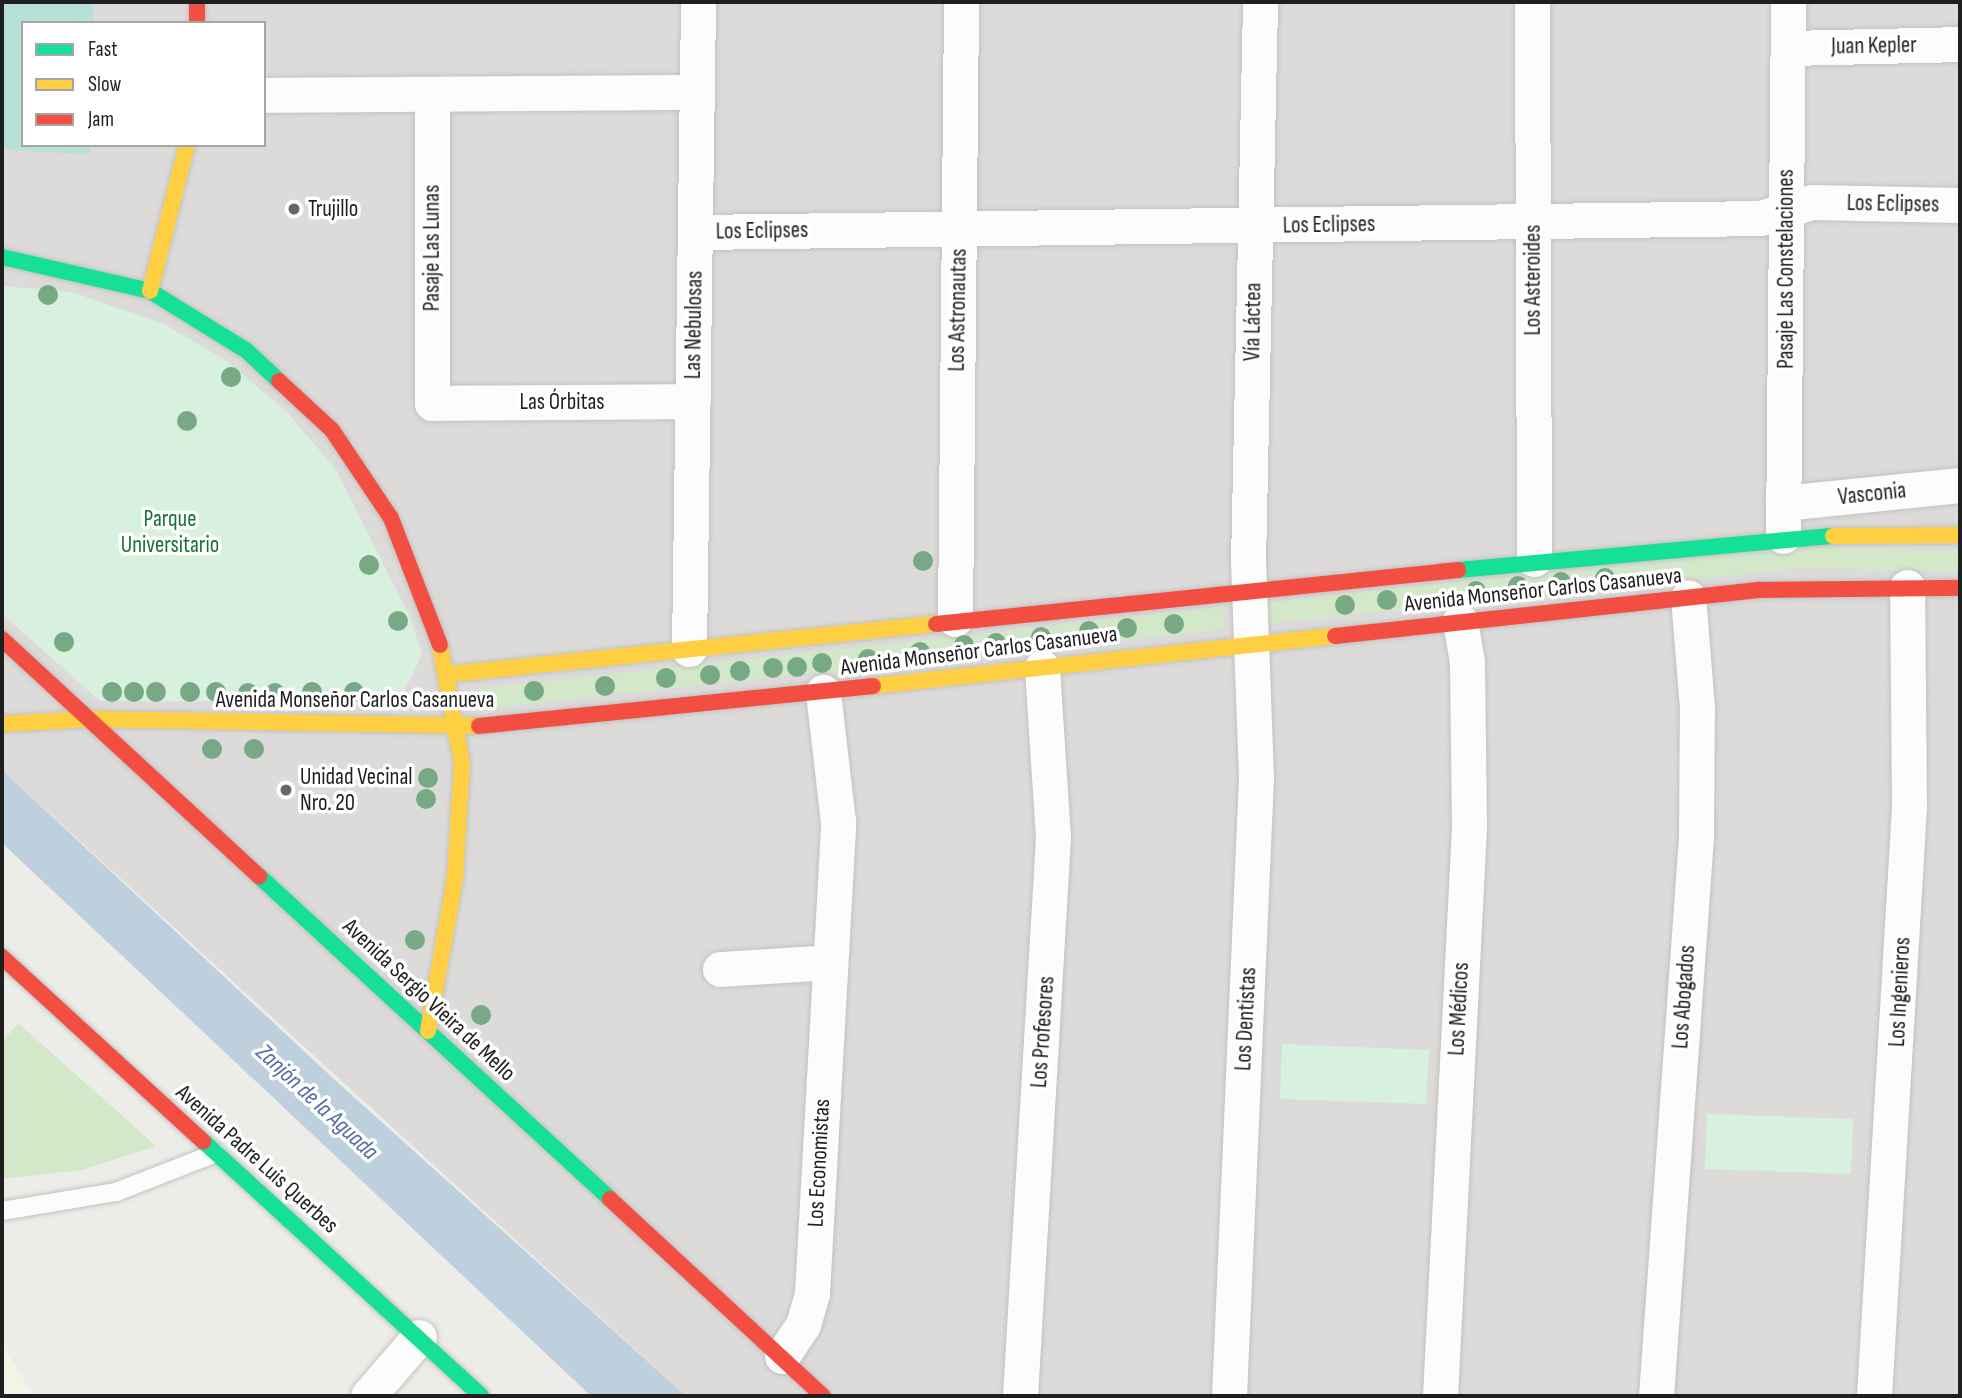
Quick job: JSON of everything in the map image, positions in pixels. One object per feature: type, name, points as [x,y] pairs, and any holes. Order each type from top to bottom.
[{"type":"main road","points":[[197,2],[197,21]]},
{"type":"main road","points":[[150,291],[186,147]]},
{"type":"main road","points":[[2,257],[150,291],[247,351],[332,430],[415,566],[450,674],[459,726],[455,878],[428,1031]]},
{"type":"main road","name":"Avenida Monseñor Carlos Casanueva","points":[[450,674],[1534,559],[1783,519],[1960,535]]},
{"type":"main road","name":"Avenida Monseñor Carlos Casanueva","points":[[2,724],[91,719],[459,726],[823,692],[1251,642],[1688,597],[1907,587],[1960,588]]},
{"type":"main road","name":"Avenida Sergio Vieira de Mello","points":[[2,639],[823,1396]]},
{"type":"main road","name":"Avenida Padre Luis Querbes","points":[[2,957],[481,1396]]},
{"type":"street","name":"Las Nebulosas","points":[[689,649],[698,2]]},
{"type":"street","name":"Los Astronautas","points":[[955,619],[961,2]]},
{"type":"street","name":"Vía Láctea","points":[[1251,642],[1248,590],[1260,2]]},
{"type":"street","name":"Los Asteroides","points":[[1532,2],[1534,559]]},
{"type":"street","name":"Pasaje Las Constelaciones","points":[[1783,519],[1788,2]]},
{"type":"street","name":"Juan Kepler","points":[[1787,48],[1960,44]]},
{"type":"street","points":[[266,96],[697,92]]},
{"type":"street","name":"Pasaje Las Lunas","points":[[432,94],[432,402]]},
{"type":"street","name":"Los Eclipses","points":[[695,232],[1760,218],[1812,202],[1960,205]]},
{"type":"street","name":"Las Órbitas","points":[[432,402],[693,401]]},
{"type":"street","name":"Vasconia","points":[[1783,519],[1960,485]]},
{"type":"street","name":"Los Ingenieros","points":[[1874,1396],[1908,821],[1907,587]]},
{"type":"street","name":"Los Abogados","points":[[1656,1396],[1696,824],[1697,708],[1688,597]]},
{"type":"street","name":"Los Médicos","points":[[1440,1396],[1469,827],[1467,662],[1460,621]]},
{"type":"street","name":"Los Dentistas","points":[[1229,1396],[1256,778],[1251,642]]},
{"type":"street","name":"Los Profesores","points":[[1020,1396],[1053,838],[1042,667]]},
{"type":"street","name":"Los Economistas","points":[[782,1356],[803,1325],[812,1293],[838,822],[823,692]]},
{"type":"street","points":[[720,969],[830,962]]},
{"type":"street","points":[[368,1396],[419,1338]]},
{"type":"lane","points":[[2,1211],[116,1192],[216,1153]]},
{"type":"shaded area","points":[[2,2],[1960,2],[1960,1396],[686,1396],[2,770]]},
{"type":"shaded area","points":[[2,2],[93,2],[93,21],[21,21],[21,147],[90,147],[90,154],[2,150]]},
{"type":"shaded area","points":[[2,1343],[33,1396],[2,1396]]},
{"type":"green space","name":"Parque Universitario","points":[[2,286],[71,292],[164,324],[227,361],[287,412],[336,470],[410,617],[422,654],[399,702],[100,701],[2,614]]},
{"type":"green space","points":[[1802,547],[1960,551],[1960,571],[1800,568],[1270,623],[1267,602]]},
{"type":"green space","points":[[1222,607],[1225,629],[478,709],[476,689]]},
{"type":"green space","points":[[18,1023],[156,1146],[82,1170],[2,1179],[2,1042]]},
{"type":"green space","points":[[1282,1044],[1429,1050],[1426,1104],[1280,1099]]},
{"type":"green space","points":[[1707,1114],[1853,1119],[1851,1174],[1705,1169]]},
{"type":"water","name":"Zanjón de la Aguada","points":[[2,770],[336,1081],[686,1396],[591,1396],[2,843]]},
{"type":"traffic: fast","points":[[2,257],[150,291],[247,351],[279,381]]},
{"type":"traffic: fast","points":[[1458,570],[1833,536]]},
{"type":"traffic: fast","points":[[259,876],[610,1199]]},
{"type":"traffic: fast","points":[[203,1141],[481,1396]]},
{"type":"traffic: slow","points":[[150,291],[186,147]]},
{"type":"traffic: slow","points":[[1833,536],[1960,535]]},
{"type":"traffic: slow","points":[[450,674],[936,624]]},
{"type":"traffic: slow","points":[[873,686],[1335,636]]},
{"type":"traffic: slow","points":[[428,1031],[455,878],[462,763],[440,645]]},
{"type":"traffic: slow","points":[[2,724],[91,719],[479,726]]},
{"type":"traffic: jam","points":[[197,2],[197,21]]},
{"type":"traffic: jam","points":[[279,381],[332,430],[391,518],[440,645]]},
{"type":"traffic: jam","points":[[936,624],[1458,570]]},
{"type":"traffic: jam","points":[[1335,636],[1761,590],[1960,588]]},
{"type":"traffic: jam","points":[[2,639],[259,876]]},
{"type":"traffic: jam","points":[[479,726],[873,686]]},
{"type":"traffic: jam","points":[[2,957],[203,1141]]},
{"type":"traffic: jam","points":[[610,1199],[823,1396]]},
{"type":"place","name":"Trujillo","points":[[294,209]]},
{"type":"place","name":"Unidad Vecinal Nro. 20","points":[[286,790]]}]
